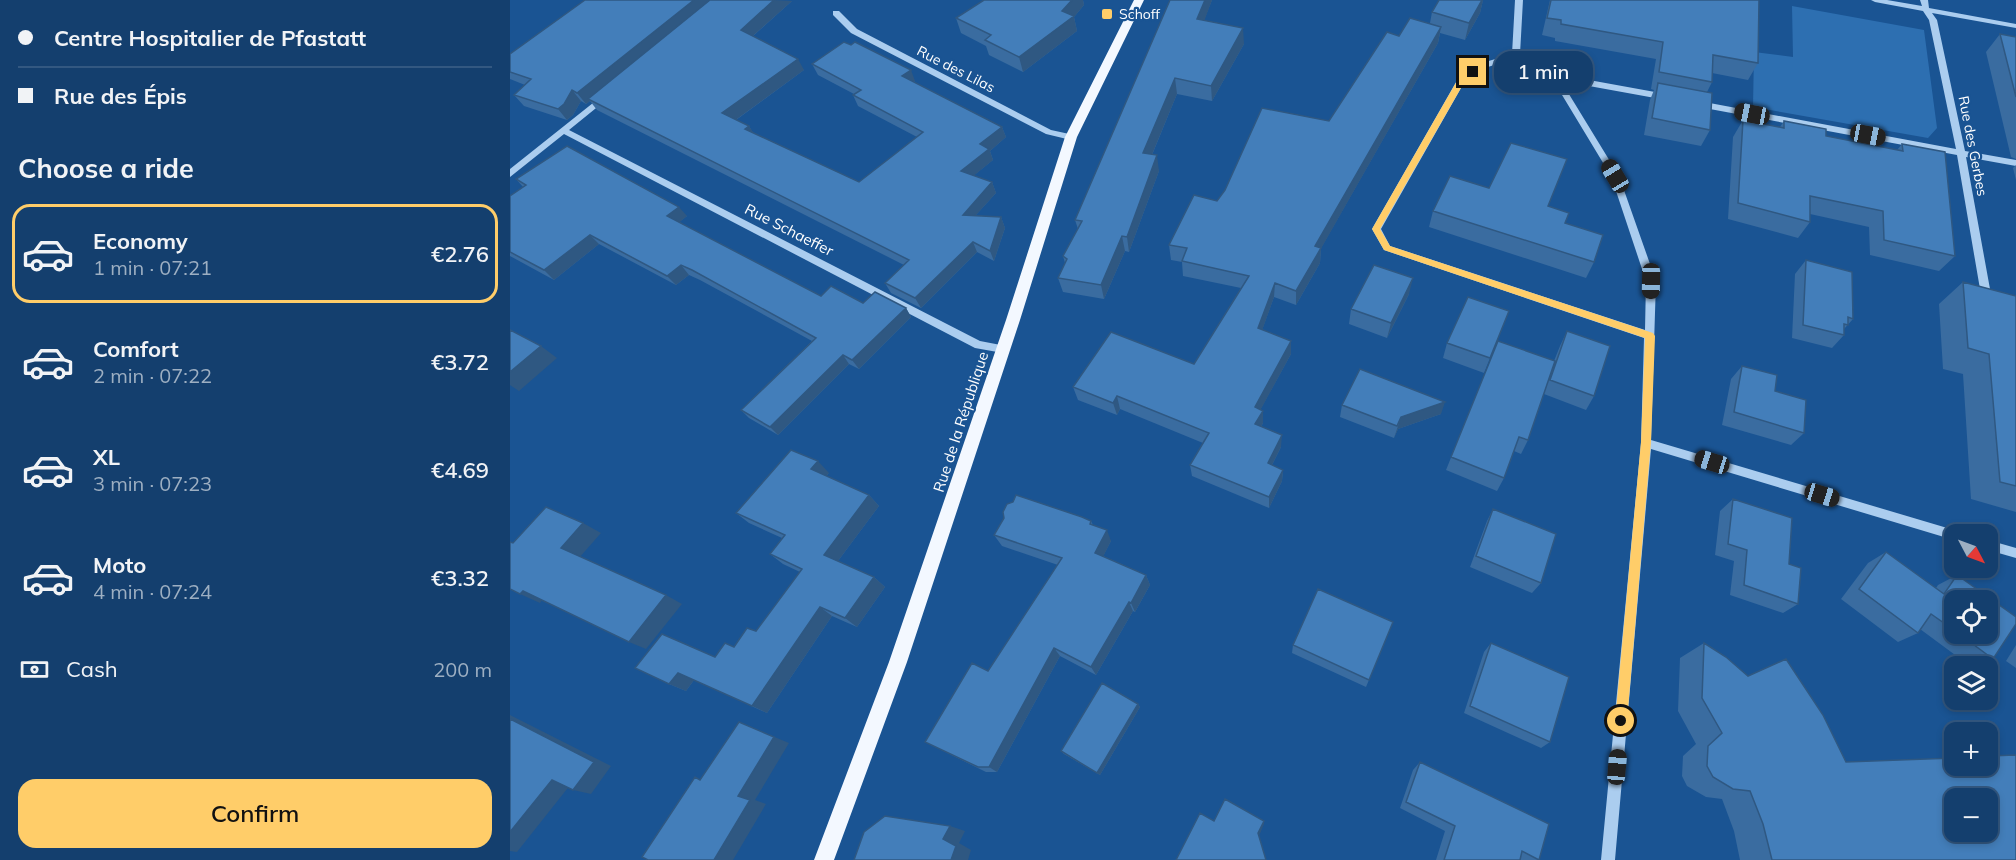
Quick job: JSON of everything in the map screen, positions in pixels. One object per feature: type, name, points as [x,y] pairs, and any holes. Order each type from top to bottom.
[{"type":"main road","name":"Rue de la République","points":[[824,860],[898,662],[1071,137],[1139,0]]},
{"type":"street","points":[[1516,55],[1519,0]]},
{"type":"street","points":[[1875,0],[2016,26]]},
{"type":"street","name":"Rue des Gerbes","points":[[1924,0],[1926,10],[1933,20],[1961,153],[1985,289]]},
{"type":"street","name":"Rue des Lilas","points":[[836,13],[854,31],[1049,132],[1071,137]]},
{"type":"street","points":[[1516,55],[1559,83],[1615,176],[1651,281],[1646,442],[1608,860]]},
{"type":"street","points":[[1516,55],[1485,65],[1462,79],[1376,229],[1387,248],[1650,336]]},
{"type":"street","points":[[1559,83],[1589,83],[1671,98]]},
{"type":"street","points":[[510,174],[608,94]]},
{"type":"street","points":[[1694,103],[2016,163]]},
{"type":"street","name":"Rue Schaeffer","points":[[563,130],[978,345],[1003,349]]},
{"type":"street","points":[[1646,442],[1944,532]]},
{"type":"street","points":[[1998,548],[2016,553]]},
{"type":"shaded area","points":[[1792,6],[1924,30],[1937,128],[1928,138],[1753,107],[1754,52],[1793,57]]},
{"type":"building","points":[[585,0],[694,0],[577,93],[572,90],[564,104],[558,109],[514,95],[531,79],[510,72],[510,54]]},
{"type":"building","points":[[710,0],[774,0],[741,30],[798,59],[722,113],[749,126],[745,129],[859,182],[923,132],[853,95],[861,90],[812,64],[844,42],[851,45],[855,42],[911,70],[902,76],[1002,127],[980,144],[989,149],[961,171],[992,182],[963,215],[1001,217],[990,251],[973,242],[915,298],[885,283],[909,260],[588,99]]},
{"type":"building","points":[[984,0],[1072,0],[1062,11],[1074,16],[1019,57],[985,40],[991,35],[956,18]]},
{"type":"building","points":[[1170,0],[1205,0],[1197,19],[1243,28],[1211,86],[1175,78],[1143,153],[1157,155],[1127,237],[1122,236],[1101,285],[1058,278],[1067,259],[1063,256],[1082,221],[1075,220]]},
{"type":"building","points":[[1439,0],[1482,0],[1469,23],[1432,12]]},
{"type":"building","points":[[1551,0],[1759,0],[1758,63],[1713,55],[1712,82],[1659,72],[1663,42],[1561,24],[1561,20],[1547,18]]},
{"type":"building","points":[[1410,18],[1441,27],[1315,246],[1321,248],[1296,291],[1275,283],[1258,328],[1291,341],[1255,407],[1263,411],[1255,424],[1282,435],[1268,463],[1283,470],[1269,497],[1190,465],[1209,433],[1117,396],[1113,403],[1073,387],[1111,332],[1194,364],[1249,276],[1182,261],[1187,248],[1169,245],[1194,195],[1217,201],[1225,190],[1262,108],[1329,121],[1387,32],[1399,36]]},
{"type":"building","points":[[2000,34],[2016,37],[2016,97]]},
{"type":"building","points":[[1658,83],[1712,93],[1710,130],[1652,118]]},
{"type":"building","points":[[1743,120],[1784,128],[1784,121],[1826,129],[1826,136],[1903,151],[1902,144],[1945,152],[1955,256],[1884,240],[1883,211],[1810,196],[1810,222],[1738,203]]},
{"type":"building","points":[[1511,143],[1567,159],[1548,206],[1569,213],[1565,223],[1603,235],[1594,262],[1433,211],[1450,176],[1489,188]]},
{"type":"building","points":[[567,146],[679,207],[667,216],[821,296],[831,286],[863,303],[875,292],[906,308],[852,360],[843,355],[770,427],[741,410],[816,338],[692,270],[681,265],[667,276],[590,235],[544,270],[510,252],[510,196],[526,185],[516,179]]},
{"type":"building","points":[[1806,260],[1852,272],[1853,319],[1848,317],[1848,325],[1844,324],[1844,335],[1803,325]]},
{"type":"building","points":[[1374,265],[1413,278],[1391,323],[1351,309]]},
{"type":"building","points":[[1963,282],[2016,296],[2016,486],[2000,482],[1989,354],[1968,348]]},
{"type":"building","points":[[1468,297],[1509,311],[1490,358],[1447,343]]},
{"type":"building","points":[[510,330],[541,346],[510,372]]},
{"type":"building","points":[[1567,331],[1610,346],[1594,396],[1550,380]]},
{"type":"building","points":[[1498,341],[1555,361],[1528,440],[1519,437],[1504,478],[1451,457]]},
{"type":"building","points":[[1742,366],[1777,375],[1775,391],[1806,400],[1804,433],[1734,412]]},
{"type":"building","points":[[1360,369],[1445,402],[1401,417],[1397,426],[1342,405]]},
{"type":"building","points":[[791,450],[818,461],[811,469],[869,495],[824,555],[874,577],[845,618],[820,607],[752,706],[678,673],[669,684],[635,668],[662,634],[715,657],[725,643],[734,647],[747,628],[756,631],[802,569],[770,554],[785,535],[736,513]]},
{"type":"building","points":[[1016,495],[1082,517],[1091,521],[1090,524],[1107,530],[1095,553],[1146,575],[1091,667],[1054,648],[989,767],[978,767],[925,742],[972,663],[988,671],[1062,558],[994,535],[1004,518],[1003,512],[1007,504],[1013,502]]},
{"type":"building","points":[[1733,499],[1792,518],[1789,564],[1801,568],[1798,604],[1744,585],[1747,550],[1728,544]]},
{"type":"building","points":[[546,507],[583,523],[561,548],[666,595],[629,642],[523,591],[520,594],[510,589],[510,542],[513,543]]},
{"type":"building","points":[[1493,509],[1556,534],[1541,583],[1476,556]]},
{"type":"building","points":[[1886,552],[1944,594],[1944,623],[1931,614],[1918,633],[1859,589]]},
{"type":"building","points":[[1955,578],[1961,578],[1978,590],[1947,590]]},
{"type":"building","points":[[1318,589],[1393,622],[1369,680],[1293,645]]},
{"type":"building","points":[[1998,604],[2016,617],[2016,624],[1995,656],[1989,656],[1973,644],[1998,644]]},
{"type":"building","points":[[1491,643],[1569,677],[1550,742],[1470,706]]},
{"type":"building","points":[[1704,643],[1726,657],[1748,676],[1786,659],[1823,715],[1846,762],[1944,758],[1944,776],[1998,776],[1998,756],[2016,755],[2016,860],[1772,860],[1763,824],[1750,791],[1733,789],[1713,777],[1707,766],[1708,746],[1722,733],[1702,698]]},
{"type":"building","points":[[1102,683],[1138,704],[1097,773],[1061,751]]},
{"type":"building","points":[[510,719],[594,762],[573,790],[552,780],[510,832]]},
{"type":"building","points":[[739,722],[774,737],[738,796],[750,800],[714,860],[648,860],[642,857],[695,777],[700,780]]},
{"type":"building","points":[[1420,762],[1549,824],[1539,860],[1522,851],[1520,860],[1444,860],[1455,826],[1406,802]]},
{"type":"building","points":[[1225,799],[1264,821],[1258,833],[1266,860],[1176,860],[1200,813],[1214,821]]},
{"type":"building","points":[[885,816],[950,826],[943,839],[956,846],[951,860],[854,860],[864,832]]},
{"type":"place","name":"Schoff","points":[[1107,14]]},
{"type":"route","points":[[1473,72],[1462,79],[1376,229],[1387,248],[1650,336],[1646,442],[1621,721]]}]
